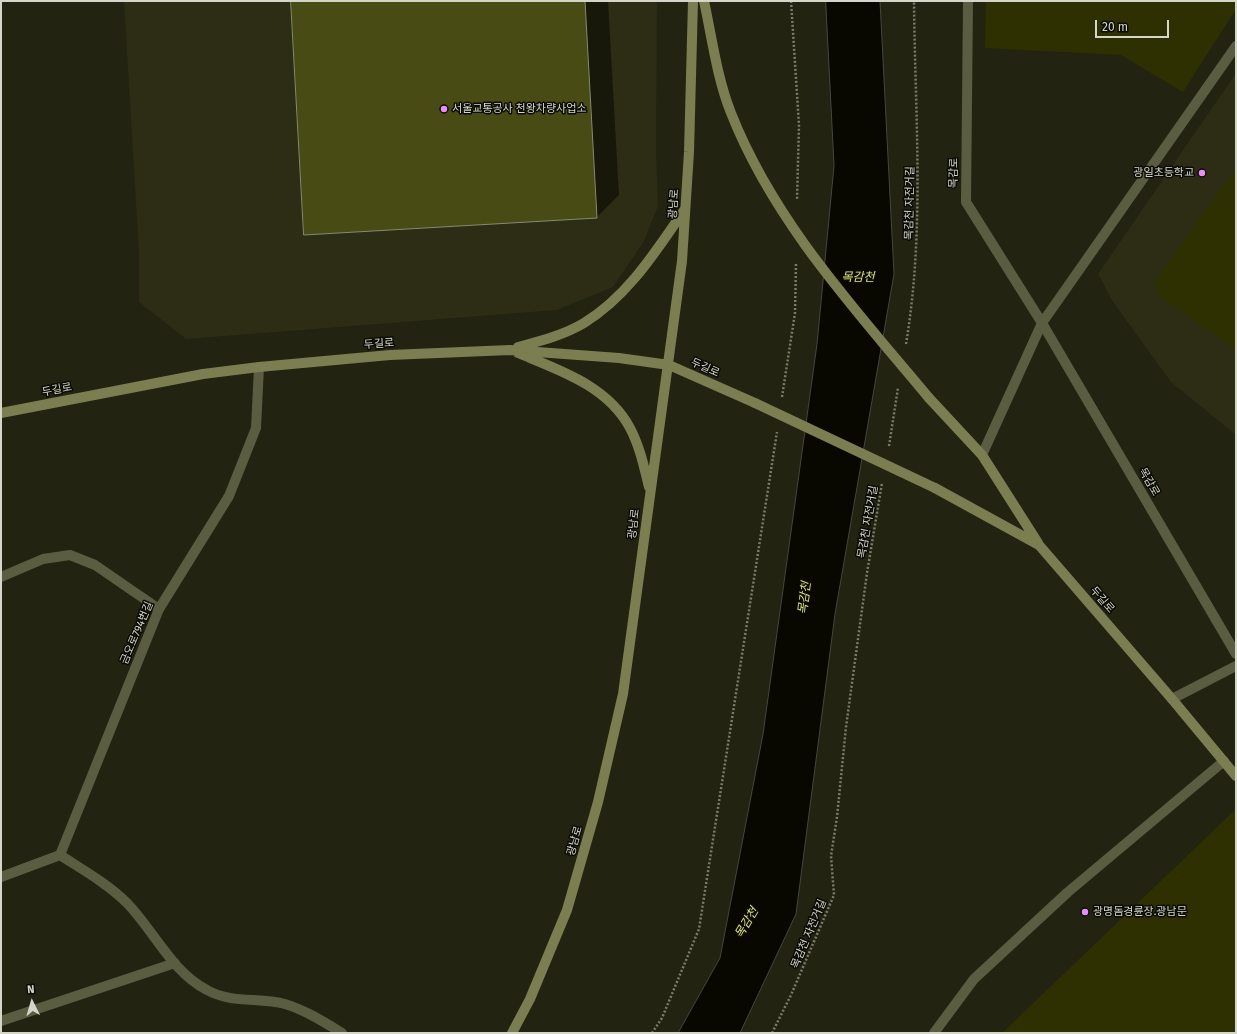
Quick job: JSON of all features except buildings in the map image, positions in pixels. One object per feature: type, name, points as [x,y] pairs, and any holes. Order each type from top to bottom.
[{"type":"street","name":"광남로","points":[[512,1033],[530,999],[567,910],[598,802],[623,694],[682,261],[689,144],[693,1]]},
{"type":"street","points":[[704,1],[717,62],[730,111],[758,173],[830,279],[929,398],[982,456],[1039,545]]},
{"type":"street","name":"목감로","points":[[968,1],[966,202],[1042,323],[1236,654]]},
{"type":"street","points":[[982,456],[1042,323],[1236,46]]},
{"type":"street","points":[[510,350],[550,338],[583,323],[605,307],[628,287],[685,209]]},
{"type":"street","points":[[510,350],[579,380],[602,395],[617,410],[630,427],[639,449],[650,491]]},
{"type":"street","name":"두길로","points":[[1,413],[203,374],[259,367],[390,355],[510,350],[604,356],[668,365],[755,403],[935,488],[1039,545],[1172,699],[1236,776]]},
{"type":"street","name":"금오로794번길","points":[[60,855],[159,609],[232,490],[256,428],[259,367]]},
{"type":"street","points":[[1,577],[43,559],[70,555],[95,565],[159,609]]},
{"type":"street","points":[[1172,699],[1236,666]]},
{"type":"street","points":[[934,1033],[974,979],[1068,892],[1224,761]]},
{"type":"street","points":[[1,878],[60,855],[111,888],[144,922],[175,963],[192,980],[207,990],[224,998],[284,1004],[326,1023],[342,1033]]},
{"type":"street","points":[[1,1021],[175,963]]},
{"type":"path","points":[[791,1],[799,125],[797,204]]},
{"type":"path","name":"목감천 자전거길","points":[[904,352],[912,304],[918,228],[919,175],[914,1]]},
{"type":"path","points":[[782,400],[794,314],[796,258]]},
{"type":"path","points":[[888,446],[899,383]]},
{"type":"path","points":[[652,1033],[662,1018],[699,929],[777,431]]},
{"type":"path","name":"목감천 자전거길","points":[[772,1033],[791,995],[834,895],[830,856],[837,817],[846,727],[867,573],[883,478]]},
{"type":"shaded area","points":[[124,1],[657,1],[656,150],[658,206],[644,241],[613,287],[557,310],[186,339],[139,302],[139,253]]},
{"type":"shaded area","points":[[986,1],[1236,1],[1236,9],[1183,92],[1121,55],[985,48]]},
{"type":"shaded area","name":"광일초등학교","points":[[1236,73],[1236,435],[1171,382],[1113,302],[1098,274]]},
{"type":"shaded area","points":[[1236,167],[1236,350],[1162,298],[1157,292],[1156,280]]},
{"type":"shaded area","points":[[1236,809],[1236,1033],[1002,1033]]},
{"type":"water","name":"목감천","points":[[826,1],[880,1],[894,274],[835,614],[796,914],[740,1033],[678,1033],[720,958],[763,734],[817,344],[834,166]]},
{"type":"place","name":"서울교통공사 천왕차량사업소","points":[[444,109]]},
{"type":"place","name":"광일초등학교","points":[[1202,173]]},
{"type":"place","name":"광명돔경륜장.광남문","points":[[1085,912]]}]
